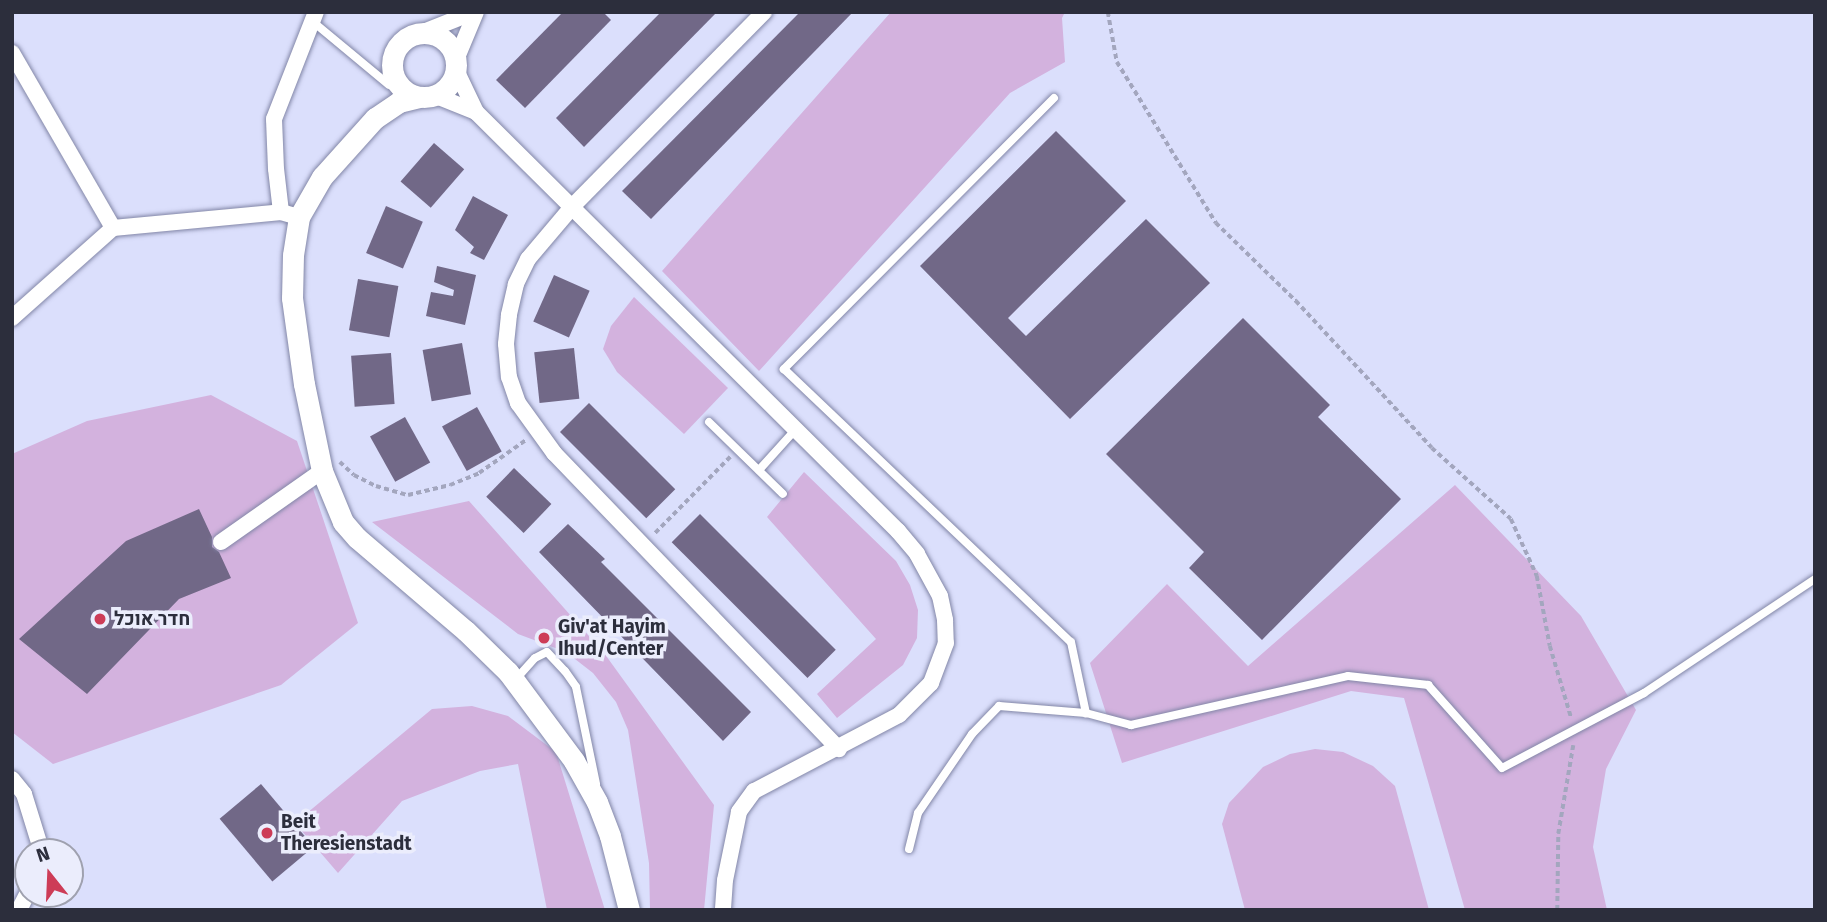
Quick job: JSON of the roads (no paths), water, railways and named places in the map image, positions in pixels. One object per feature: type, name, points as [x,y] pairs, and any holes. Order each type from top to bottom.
[{"type":"street","points":[[376,118],[390,77],[392,59],[402,41],[433,24],[475,12]]},
{"type":"street","points":[[12,318],[113,228],[290,215],[376,118],[399,102],[427,96],[447,86],[475,12]]},
{"type":"street","points":[[764,12],[572,207],[528,259],[516,284],[509,315],[506,344],[509,377],[518,403],[536,433],[839,749]]},
{"type":"street","points":[[314,16],[274,119],[276,169],[290,215],[292,298],[304,384],[343,522],[357,538],[466,631],[514,681],[574,761],[602,814],[620,868],[629,910]]},
{"type":"street","points":[[433,24],[448,43],[476,112],[796,429],[917,554],[940,596],[946,643],[931,683],[899,715],[839,749],[801,765],[754,791],[739,813],[724,880],[723,910]]},
{"type":"street","points":[[12,53],[113,228]]},
{"type":"street","points":[[390,77],[401,88],[476,112]]},
{"type":"street","points":[[221,542],[329,465]]},
{"type":"street","points":[[12,779],[24,794],[38,838]]},
{"type":"lane","points":[[314,16],[390,77]]},
{"type":"lane","points":[[1054,98],[784,369],[1071,642],[1086,713]]},
{"type":"lane","points":[[709,422],[783,494]]},
{"type":"lane","points":[[759,470],[796,429]]},
{"type":"lane","points":[[909,849],[918,813],[972,734],[999,706],[1086,713],[1131,725],[1348,676],[1428,685],[1502,768],[1644,693],[1815,579]]},
{"type":"lane","points":[[514,681],[535,658],[547,652],[576,687],[602,814]]},
{"type":"place","name":"חדר אוכל","points":[[100,619]]},
{"type":"place","name":"Giv'at Hayim Ihud/Center","points":[[544,638]]},
{"type":"place","name":"Beit Theresienstadt","points":[[267,833]]}]
